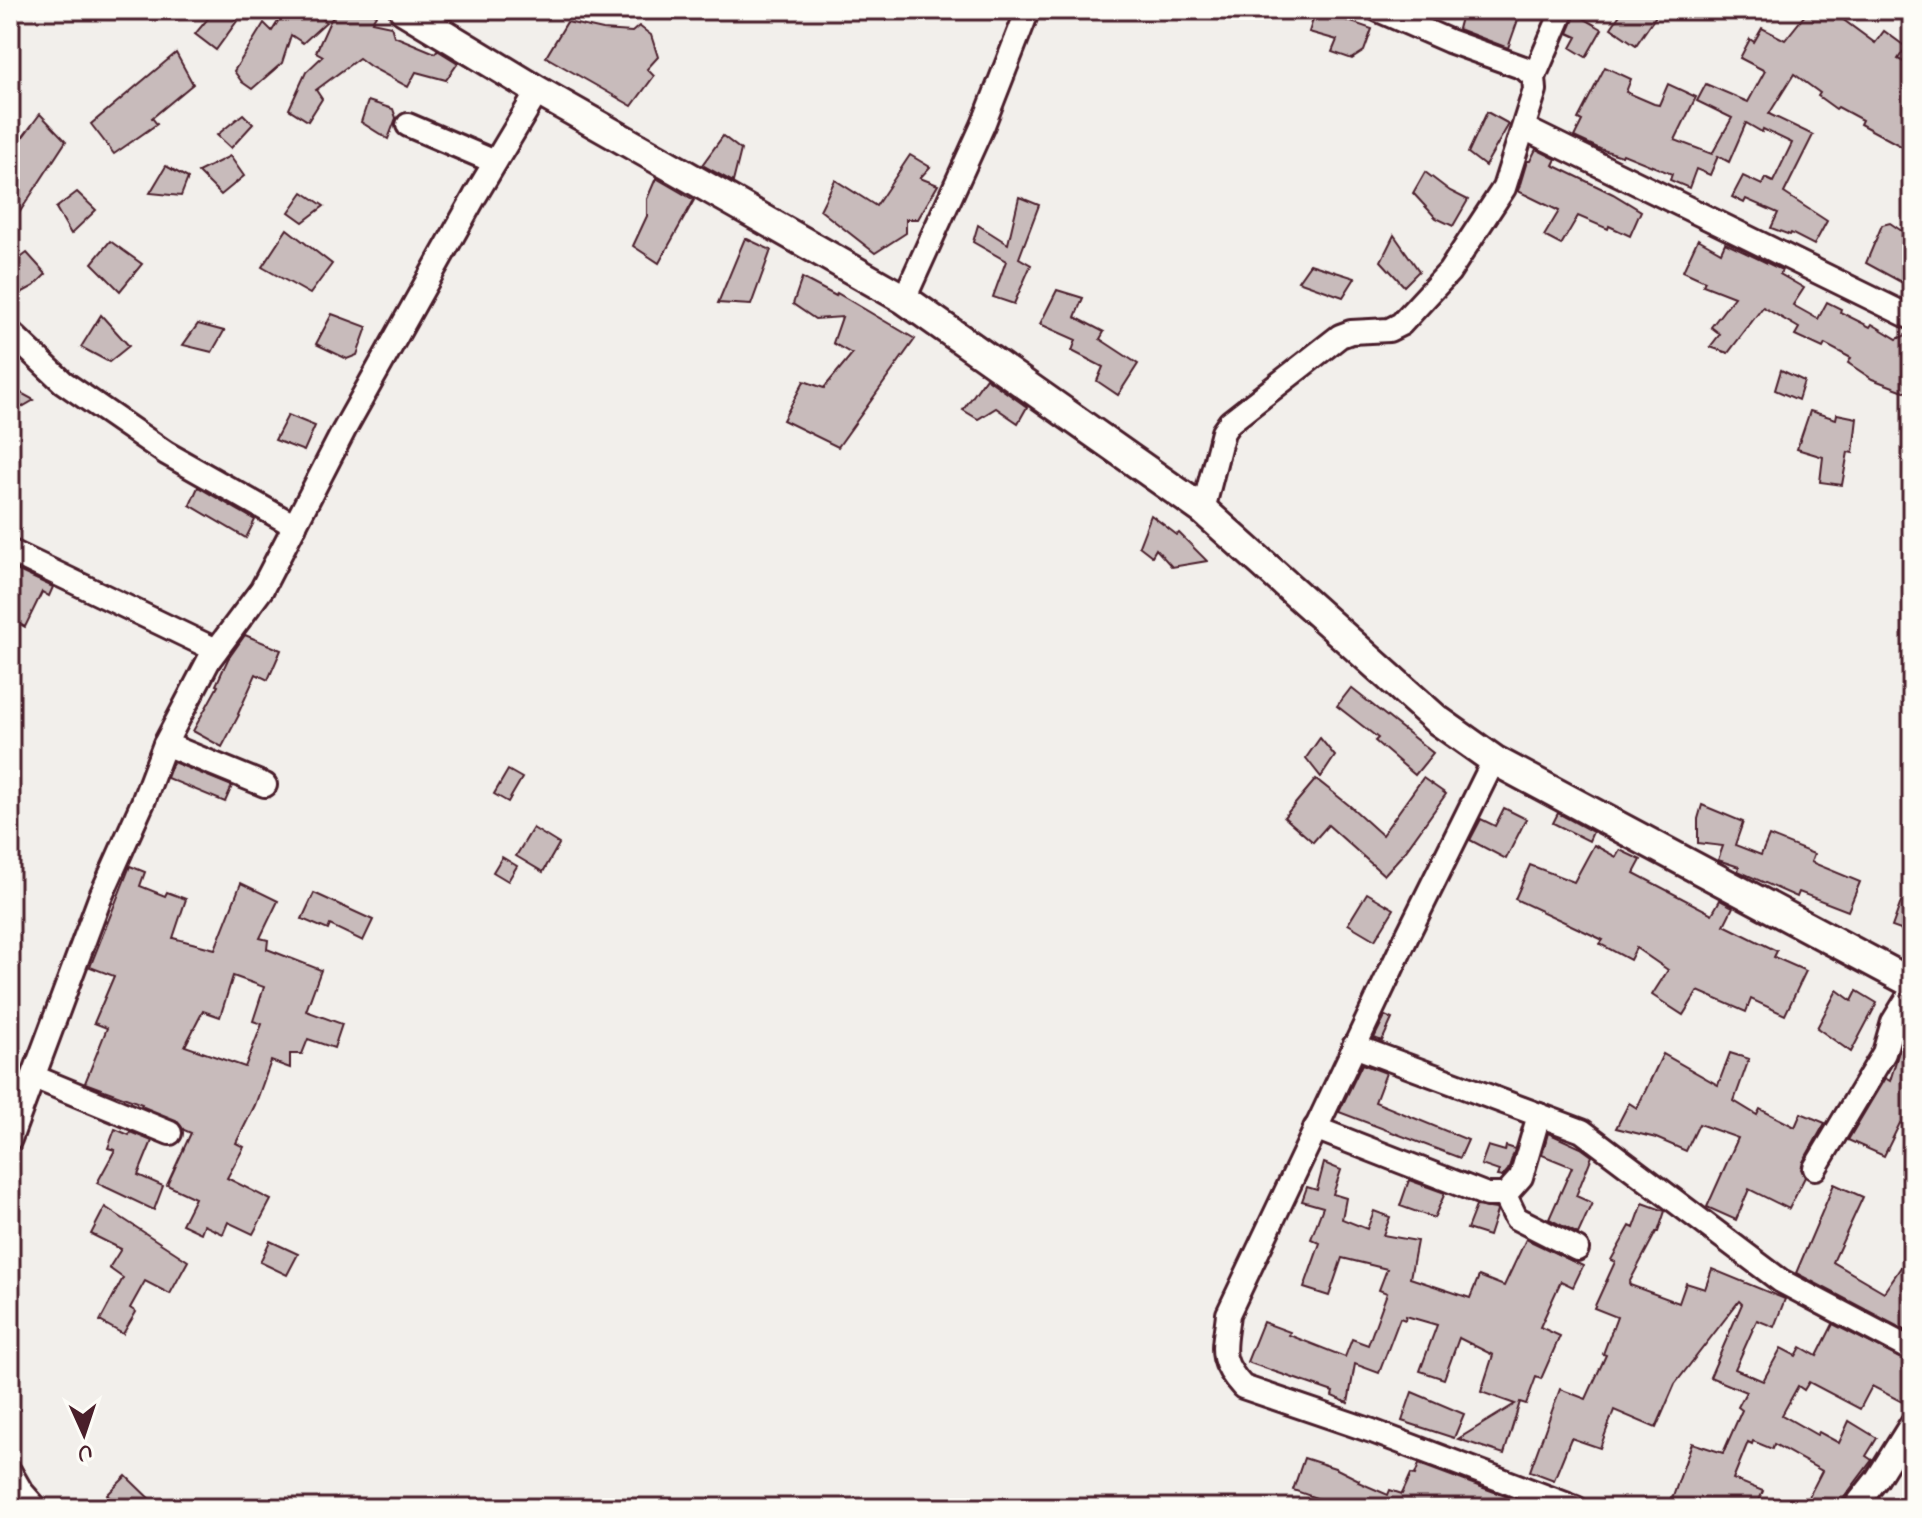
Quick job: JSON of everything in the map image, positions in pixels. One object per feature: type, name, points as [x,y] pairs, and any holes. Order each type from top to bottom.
[{"type":"main road","points":[[404,10],[538,91],[904,299],[1203,510],[1436,719],[1494,760],[1912,983]]},
{"type":"street","points":[[904,299],[983,125],[1028,10]]},
{"type":"street","points":[[1378,10],[1449,41],[1524,68],[1534,77]]},
{"type":"street","points":[[1203,510],[1223,432],[1230,422],[1340,336],[1351,332],[1389,330],[1401,324],[1449,272],[1504,188],[1535,90],[1534,77],[1563,10]]},
{"type":"street","points":[[10,1139],[100,898],[165,744],[216,650],[262,589],[344,430],[538,91]]},
{"type":"street","points":[[408,125],[495,162]]},
{"type":"street","points":[[1524,128],[1912,318]]},
{"type":"street","points":[[10,332],[63,382],[166,453],[295,526]]},
{"type":"street","points":[[10,551],[216,650]]},
{"type":"street","points":[[165,744],[265,785]]},
{"type":"street","points":[[1494,760],[1354,1046],[1228,1314],[1223,1358],[1228,1371],[1243,1387],[1372,1431],[1576,1508]]},
{"type":"street","points":[[1815,1168],[1884,1053],[1893,1022],[1912,991]]},
{"type":"street","points":[[1354,1046],[1582,1131],[1781,1281],[1912,1350]]},
{"type":"street","points":[[34,1077],[170,1133]]},
{"type":"street","points":[[1315,1128],[1487,1195],[1505,1195],[1521,1177],[1539,1115]]},
{"type":"street","points":[[1505,1195],[1512,1213],[1520,1221],[1577,1249]]},
{"type":"street","points":[[1854,1508],[1877,1479],[1912,1423]]},
{"type":"street","points":[[10,1472],[36,1508]]},
{"type":"building","points":[[215,10],[226,10],[237,21],[216,50],[195,34]]},
{"type":"building","points":[[339,10],[379,10],[372,22],[391,26],[394,36],[435,53],[437,50],[458,63],[446,80],[416,72],[408,87],[359,58],[316,90],[322,99],[308,121],[289,109],[306,72],[323,56],[316,52],[330,21]]},
{"type":"building","points":[[1316,10],[1372,29],[1364,51],[1352,59],[1332,52],[1337,40],[1309,32]]},
{"type":"building","points":[[1463,10],[1497,10],[1519,17],[1508,48],[1458,29]]},
{"type":"building","points":[[1623,10],[1660,10],[1636,45],[1611,28]]},
{"type":"building","points":[[1809,10],[1830,10],[1875,43],[1884,31],[1906,47],[1898,59],[1912,66],[1912,152],[1860,124],[1862,120],[1838,107],[1836,109],[1794,74],[1769,114],[1813,135],[1784,193],[1827,221],[1814,245],[1791,233],[1771,228],[1778,213],[1746,199],[1744,203],[1732,197],[1743,176],[1762,185],[1765,178],[1773,182],[1792,143],[1763,129],[1762,132],[1746,123],[1729,162],[1718,156],[1710,175],[1696,169],[1689,188],[1670,180],[1672,174],[1574,137],[1582,121],[1578,119],[1605,67],[1631,79],[1626,92],[1654,104],[1659,105],[1668,84],[1696,97],[1675,140],[1712,154],[1732,118],[1697,101],[1706,84],[1748,102],[1765,71],[1740,58],[1750,39],[1754,42],[1762,28],[1785,40]]},
{"type":"building","points":[[284,12],[317,14],[326,22],[303,43],[291,35],[282,63],[252,89],[234,71],[264,23],[272,31]]},
{"type":"building","points":[[1576,14],[1602,29],[1586,57],[1571,48],[1577,37],[1568,33]]},
{"type":"building","points":[[567,22],[603,30],[632,32],[639,26],[651,35],[658,57],[647,69],[654,76],[632,106],[546,57]]},
{"type":"building","points":[[176,53],[193,84],[152,118],[157,124],[114,154],[91,124]]},
{"type":"building","points":[[368,101],[393,109],[396,118],[388,139],[361,122]]},
{"type":"building","points":[[1487,112],[1509,124],[1485,166],[1468,153]]},
{"type":"building","points":[[40,114],[66,141],[10,227],[10,154]]},
{"type":"building","points":[[243,114],[253,124],[231,148],[217,135]]},
{"type":"building","points":[[723,136],[741,150],[733,182],[702,165]]},
{"type":"building","points":[[1536,149],[1556,159],[1553,165],[1641,211],[1630,236],[1578,216],[1561,245],[1544,236],[1559,211],[1518,191],[1527,161]]},
{"type":"building","points":[[910,155],[930,167],[920,178],[938,185],[918,219],[906,219],[906,233],[875,253],[820,210],[835,180],[876,206]]},
{"type":"building","points":[[230,156],[244,176],[221,195],[198,172]]},
{"type":"building","points":[[166,166],[188,178],[181,196],[150,193]]},
{"type":"building","points":[[1425,172],[1468,200],[1453,226],[1436,218],[1413,193]]},
{"type":"building","points":[[656,178],[694,200],[659,263],[633,246],[647,216],[647,199]]},
{"type":"building","points":[[77,192],[96,210],[71,234],[56,208]]},
{"type":"building","points":[[303,192],[324,206],[303,222],[289,212]]},
{"type":"building","points":[[1019,197],[1039,205],[1019,258],[1031,265],[1014,304],[993,297],[1006,261],[973,242],[978,225],[1008,244]]},
{"type":"building","points":[[1890,223],[1912,238],[1912,288],[1866,263],[1882,225]]},
{"type":"building","points":[[287,229],[332,264],[310,294],[262,267]]},
{"type":"building","points":[[1394,235],[1419,271],[1404,286],[1381,261]]},
{"type":"building","points":[[745,238],[771,250],[751,305],[718,303]]},
{"type":"building","points":[[1698,239],[1721,252],[1725,243],[1782,270],[1780,274],[1804,288],[1793,305],[1818,319],[1827,302],[1841,309],[1840,312],[1870,327],[1872,324],[1897,339],[1912,332],[1912,394],[1872,379],[1848,363],[1851,358],[1825,344],[1823,348],[1795,335],[1799,328],[1763,307],[1728,353],[1710,347],[1720,334],[1711,327],[1734,297],[1703,285],[1705,281],[1683,271]]},
{"type":"building","points":[[110,241],[142,264],[120,291],[92,263]]},
{"type":"building","points":[[27,253],[46,274],[34,286],[10,299],[10,266]]},
{"type":"building","points":[[1310,264],[1355,278],[1343,297],[1298,281]]},
{"type":"building","points":[[802,278],[836,296],[837,293],[915,339],[838,447],[783,420],[804,381],[824,388],[852,354],[833,343],[842,317],[815,319],[793,304]]},
{"type":"building","points":[[1057,290],[1083,298],[1075,317],[1104,332],[1100,339],[1138,364],[1118,395],[1097,381],[1103,367],[1072,351],[1076,340],[1040,324]]},
{"type":"building","points":[[332,314],[367,327],[357,355],[347,359],[316,344]]},
{"type":"building","points":[[101,315],[129,346],[109,362],[81,347]]},
{"type":"building","points":[[198,324],[224,331],[212,352],[183,345]]},
{"type":"building","points":[[1781,370],[1804,381],[1798,400],[1775,390]]},
{"type":"building","points":[[986,378],[1027,407],[1018,423],[996,408],[978,419],[963,410]]},
{"type":"building","points":[[10,387],[34,400],[10,414]]},
{"type":"building","points":[[1810,411],[1836,419],[1837,414],[1857,418],[1853,453],[1848,452],[1842,485],[1820,482],[1823,457],[1797,449]]},
{"type":"building","points":[[288,415],[315,426],[304,451],[275,440]]},
{"type":"building","points":[[198,487],[255,520],[246,538],[190,505]]},
{"type":"building","points":[[1151,515],[1177,535],[1179,533],[1207,561],[1172,567],[1156,549],[1152,556],[1139,546]]},
{"type":"building","points":[[10,567],[53,587],[49,596],[42,592],[25,627],[10,619]]},
{"type":"building","points":[[245,635],[281,650],[268,680],[256,674],[222,747],[193,731],[218,686],[228,659]]},
{"type":"building","points":[[1351,688],[1433,753],[1415,775],[1375,741],[1378,738],[1337,706]]},
{"type":"building","points":[[1320,738],[1335,756],[1321,777],[1306,758]]},
{"type":"building","points":[[173,762],[232,786],[225,802],[167,778]]},
{"type":"building","points":[[508,770],[522,778],[508,802],[494,794]]},
{"type":"building","points":[[1423,778],[1446,794],[1384,875],[1328,825],[1313,842],[1284,817],[1316,779],[1382,835]]},
{"type":"building","points":[[1702,805],[1743,822],[1735,845],[1761,855],[1769,836],[1814,854],[1811,862],[1860,882],[1848,911],[1799,892],[1797,897],[1738,871],[1739,867],[1718,860],[1723,846],[1698,843],[1698,819]]},
{"type":"building","points":[[1504,808],[1526,819],[1506,859],[1470,840],[1481,819],[1495,826]]},
{"type":"building","points":[[1558,813],[1593,832],[1589,841],[1553,823]]},
{"type":"building","points":[[533,828],[559,844],[543,872],[516,856]]},
{"type":"building","points":[[1594,845],[1616,857],[1620,850],[1641,860],[1634,873],[1712,914],[1720,900],[1733,907],[1724,925],[1777,951],[1774,957],[1806,971],[1785,1015],[1751,999],[1746,1012],[1698,991],[1683,1015],[1652,995],[1668,970],[1636,948],[1630,960],[1600,944],[1603,940],[1515,899],[1530,865],[1574,882]]},
{"type":"building","points":[[502,857],[517,866],[508,881],[493,872]]},
{"type":"building","points":[[130,866],[145,872],[140,886],[165,896],[167,892],[186,899],[173,938],[215,949],[241,883],[278,901],[260,938],[268,940],[267,949],[321,970],[306,1011],[342,1024],[334,1048],[308,1039],[302,1054],[290,1054],[290,1068],[271,1061],[255,1105],[236,1143],[244,1147],[227,1178],[271,1200],[253,1234],[228,1222],[223,1234],[204,1225],[201,1233],[182,1224],[195,1198],[167,1185],[191,1133],[176,1120],[85,1083],[107,1028],[94,1023],[114,976],[90,967]],"holes":[[[233,976],[264,987],[253,1021],[262,1024],[245,1067],[185,1046],[203,1011],[220,1017]]]},
{"type":"building","points":[[314,893],[373,920],[363,941],[330,925],[328,930],[302,919]]},
{"type":"building","points":[[1367,893],[1394,909],[1375,940],[1348,924]]},
{"type":"building","points":[[1901,902],[1912,906],[1912,934],[1892,927]]},
{"type":"building","points":[[1837,990],[1852,1001],[1857,991],[1877,1003],[1851,1052],[1817,1028]]},
{"type":"building","points":[[1385,1016],[1392,1019],[1382,1041],[1374,1038]]},
{"type":"building","points":[[1912,1018],[1912,1128],[1900,1123],[1884,1156],[1848,1140],[1885,1078],[1890,1081]]},
{"type":"building","points":[[1730,1053],[1749,1059],[1734,1101],[1757,1115],[1760,1109],[1795,1127],[1801,1113],[1825,1123],[1803,1162],[1801,1169],[1805,1177],[1789,1209],[1749,1189],[1736,1220],[1707,1207],[1738,1138],[1699,1124],[1686,1151],[1656,1138],[1616,1128],[1629,1103],[1637,1108],[1663,1054],[1718,1085]]},
{"type":"building","points":[[1362,1064],[1386,1073],[1375,1102],[1468,1140],[1460,1158],[1339,1112]]},
{"type":"building","points":[[115,1129],[152,1141],[138,1175],[163,1186],[154,1210],[97,1183],[115,1150],[108,1148]]},
{"type":"building","points":[[1548,1133],[1592,1156],[1576,1196],[1592,1203],[1578,1234],[1549,1219],[1572,1167],[1542,1155]]},
{"type":"building","points":[[1488,1146],[1505,1151],[1506,1146],[1515,1149],[1508,1170],[1502,1177],[1497,1176],[1499,1171],[1481,1165]]},
{"type":"building","points":[[1324,1163],[1341,1170],[1333,1194],[1346,1198],[1342,1219],[1367,1229],[1374,1211],[1390,1217],[1383,1235],[1417,1241],[1410,1278],[1470,1298],[1479,1276],[1504,1286],[1526,1239],[1583,1266],[1573,1287],[1561,1281],[1540,1327],[1560,1336],[1541,1379],[1536,1377],[1526,1404],[1520,1402],[1504,1454],[1458,1439],[1515,1404],[1481,1392],[1493,1355],[1459,1338],[1444,1379],[1420,1371],[1437,1325],[1406,1316],[1405,1320],[1400,1318],[1379,1373],[1355,1364],[1348,1403],[1332,1396],[1333,1392],[1247,1362],[1263,1322],[1345,1357],[1352,1339],[1368,1345],[1387,1293],[1379,1290],[1387,1269],[1342,1258],[1329,1296],[1304,1288],[1320,1243],[1311,1239],[1323,1207],[1302,1201],[1307,1187],[1317,1190]]},
{"type":"building","points":[[1409,1180],[1445,1193],[1434,1218],[1400,1206]]},
{"type":"building","points":[[1834,1184],[1863,1197],[1833,1262],[1884,1292],[1912,1251],[1912,1334],[1796,1273]]},
{"type":"building","points":[[1643,1203],[1665,1211],[1658,1232],[1630,1285],[1679,1303],[1686,1283],[1705,1289],[1712,1269],[1785,1299],[1774,1327],[1757,1320],[1735,1369],[1763,1381],[1781,1348],[1796,1356],[1801,1347],[1817,1356],[1833,1324],[1912,1364],[1912,1384],[1902,1402],[1872,1386],[1860,1409],[1809,1382],[1804,1390],[1798,1386],[1782,1415],[1817,1435],[1819,1432],[1839,1443],[1849,1421],[1877,1438],[1866,1456],[1872,1460],[1843,1499],[1840,1508],[1803,1508],[1822,1471],[1774,1444],[1772,1449],[1753,1441],[1752,1444],[1748,1442],[1733,1479],[1763,1491],[1756,1508],[1669,1508],[1692,1443],[1723,1453],[1742,1410],[1738,1407],[1746,1392],[1710,1377],[1742,1304],[1739,1301],[1675,1384],[1656,1428],[1614,1410],[1600,1448],[1571,1438],[1554,1480],[1530,1471],[1560,1389],[1586,1399],[1606,1355],[1603,1354],[1617,1317],[1594,1308],[1615,1262],[1611,1260],[1630,1226],[1634,1228]]},
{"type":"building","points":[[1476,1206],[1497,1211],[1489,1236],[1467,1229]]},
{"type":"building","points":[[105,1207],[188,1261],[170,1294],[145,1281],[130,1308],[136,1312],[123,1334],[100,1321],[123,1278],[109,1268],[121,1249],[91,1234]]},
{"type":"building","points":[[270,1241],[298,1254],[287,1275],[260,1262]]},
{"type":"building","points":[[1412,1392],[1464,1414],[1454,1438],[1402,1421]]},
{"type":"building","points":[[1304,1458],[1335,1468],[1388,1495],[1390,1490],[1402,1494],[1419,1464],[1516,1500],[1514,1508],[1326,1508],[1328,1502],[1293,1490]]},
{"type":"building","points":[[126,1476],[159,1508],[120,1508],[107,1495]]}]
